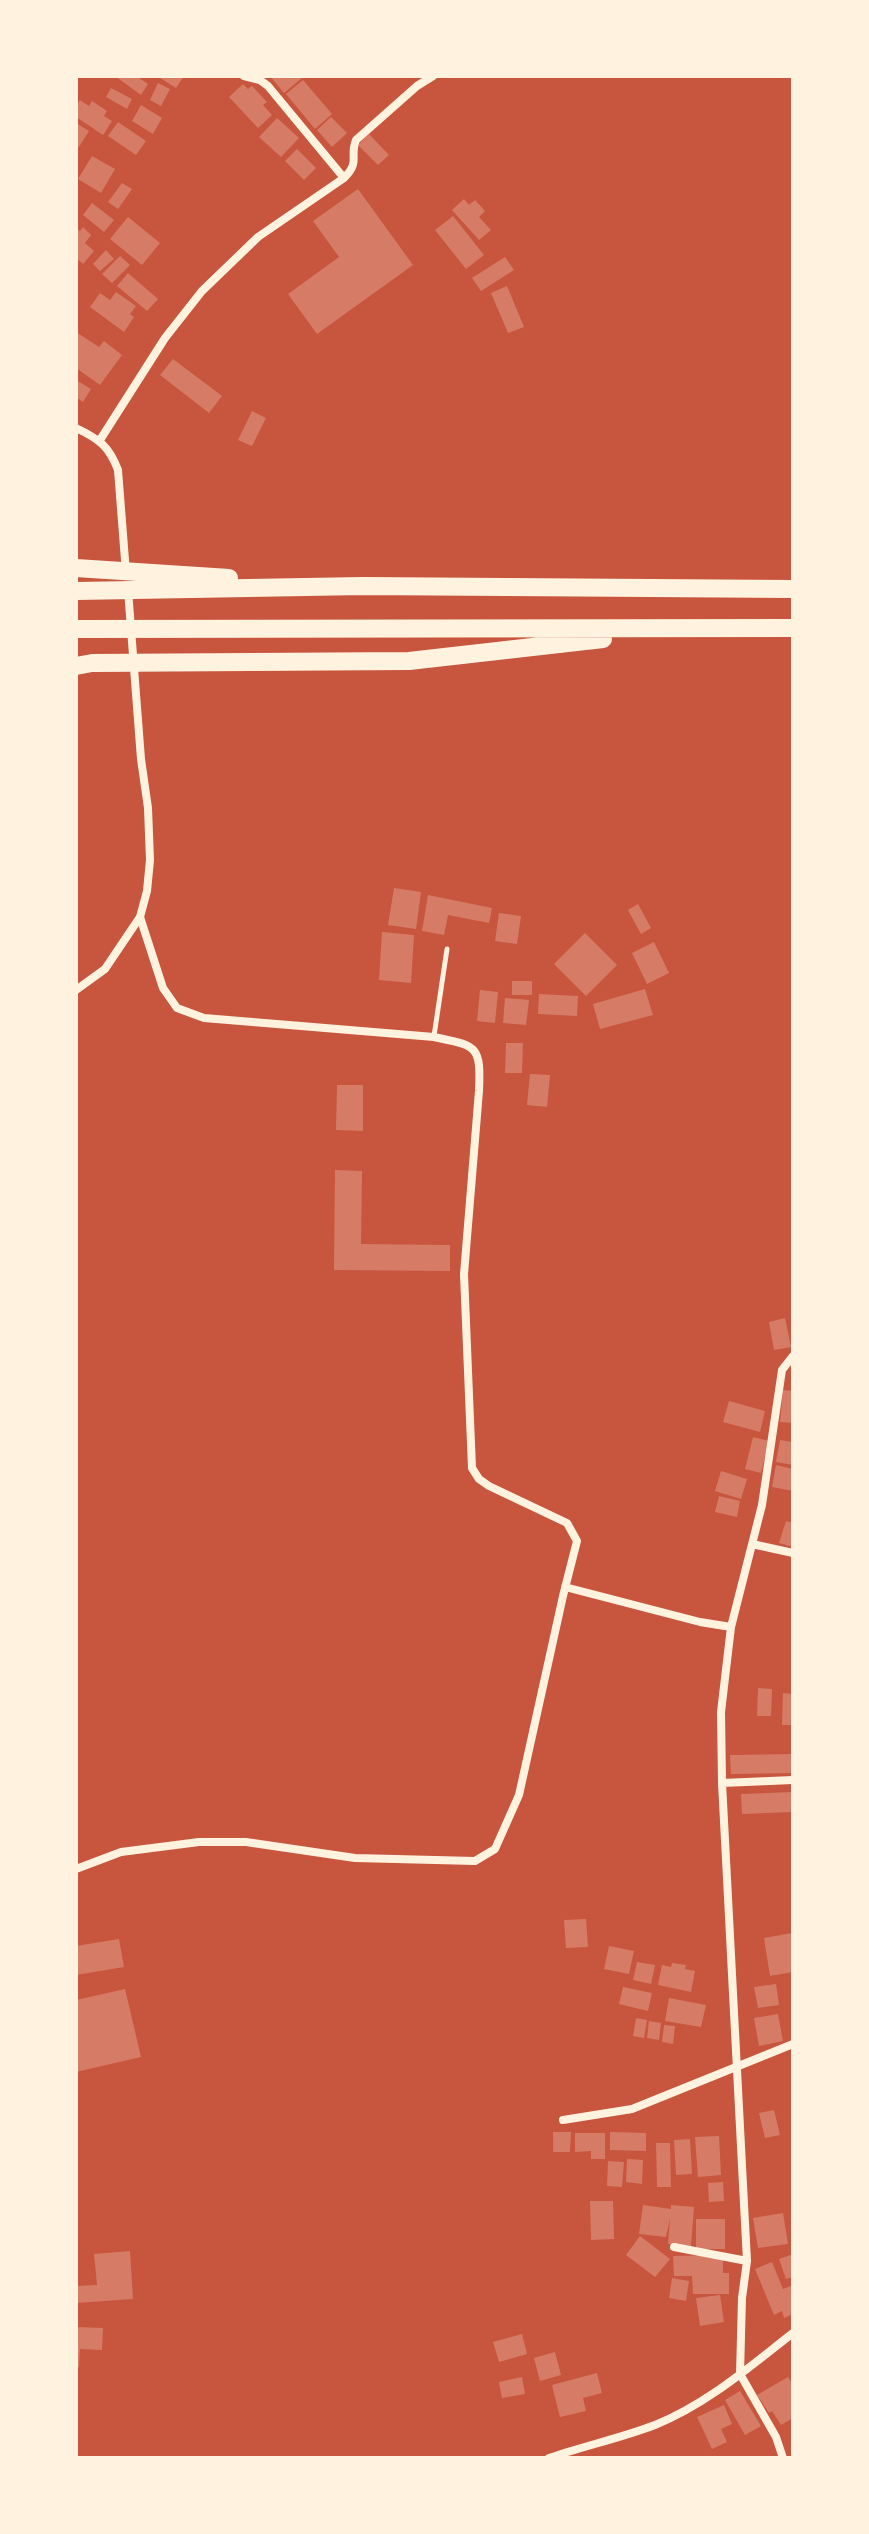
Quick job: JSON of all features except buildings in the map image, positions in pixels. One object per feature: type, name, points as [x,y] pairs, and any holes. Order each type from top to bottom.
[{"type":"highway","points":[[76,568],[363,586]]},
{"type":"highway","points":[[76,591],[363,586],[793,589]]},
{"type":"highway","points":[[76,629],[793,628]]},
{"type":"highway","points":[[76,666],[92,663],[409,661],[693,629]]},
{"type":"street","points":[[244,76],[260,80],[268,86],[344,178]]},
{"type":"street","points":[[100,440],[165,338],[202,291],[258,237],[344,178],[353,169],[356,140],[417,86],[433,76]]},
{"type":"street","points":[[76,428],[100,440],[118,470],[150,860],[147,891],[140,917],[105,969],[76,990]]},
{"type":"street","points":[[76,1869],[121,1852],[199,1842],[246,1842],[355,1858],[475,1861],[495,1849],[519,1795],[577,1541],[567,1523],[489,1486],[479,1479],[472,1468],[464,1274],[480,1064],[477,1053],[471,1047],[434,1037],[204,1018],[177,1008],[163,988],[140,917]]},
{"type":"street","points":[[783,2458],[776,2437],[740,2374],[742,2298],[747,2261],[735,2067],[721,1712],[736,1598],[762,1505],[782,1370],[793,1356]]},
{"type":"street","points":[[752,1544],[793,1553]]},
{"type":"street","points":[[565,1587],[700,1622],[731,1627]]},
{"type":"street","points":[[722,1783],[793,1780]]},
{"type":"street","points":[[563,2120],[632,2109],[793,2044]]},
{"type":"street","points":[[674,2247],[747,2261]]},
{"type":"street","points":[[549,2458],[655,2425],[716,2392],[793,2333]]},
{"type":"lane","points":[[434,1037],[447,949]]}]
